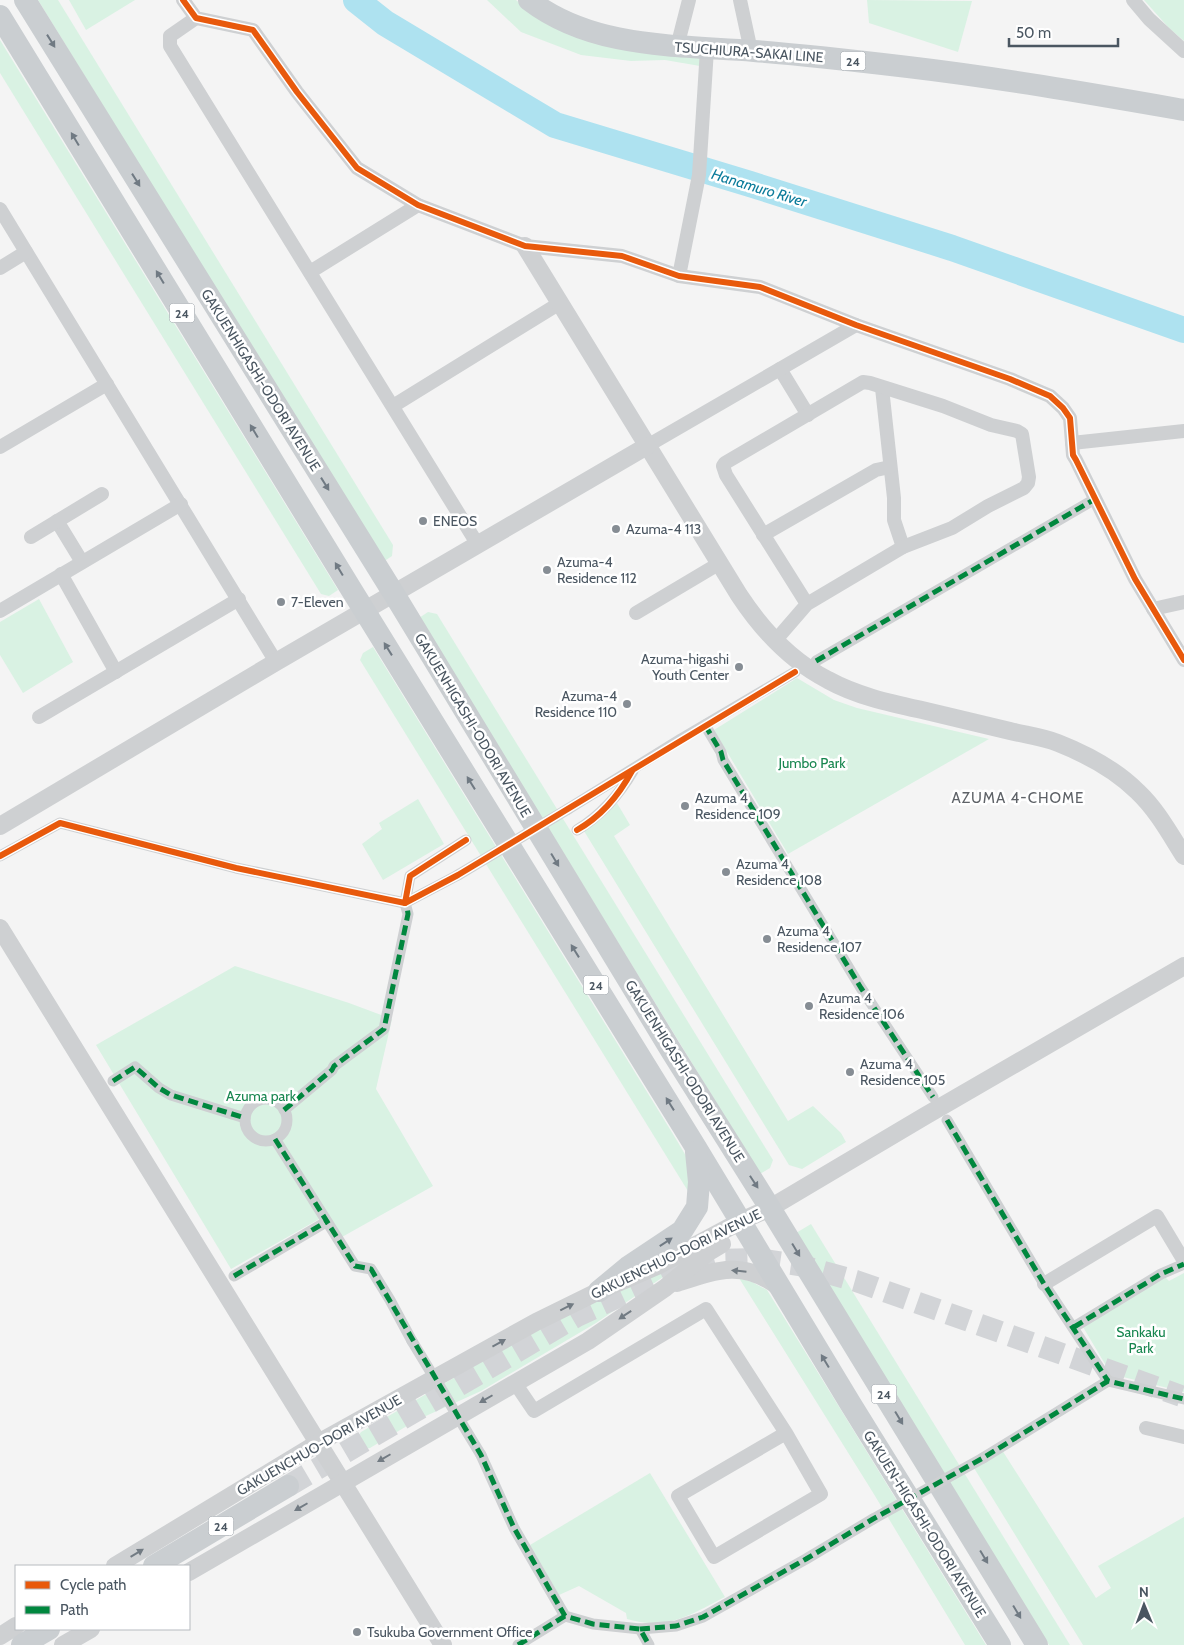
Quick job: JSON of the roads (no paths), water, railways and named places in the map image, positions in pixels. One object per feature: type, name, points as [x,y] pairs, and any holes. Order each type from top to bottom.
[{"type":"main road","name":"GAKUENHIGASHI-ODORI AVENUE","points":[[25,0],[394,594],[672,1052],[770,1208],[1037,1645]]},
{"type":"main road","name":"TSUCHIURA-SAKAI LINE","points":[[533,1],[567,23],[586,30],[636,42],[677,47],[809,55],[1005,79],[1184,110]]},
{"type":"main road","name":"24","points":[[0,16],[364,611],[696,1146],[850,1403],[1000,1645]]},
{"type":"main road","points":[[599,1291],[628,1267],[682,1231],[696,1207],[699,1182],[696,1146]]},
{"type":"main road","name":"24","points":[[156,1565],[288,1486]]},
{"type":"main road","points":[[22,1645],[47,1630]]},
{"type":"street","points":[[183,0],[196,18],[253,30],[297,92],[357,168],[418,205],[525,246],[622,256],[680,276],[760,287],[856,325],[1010,379],[1050,396],[1063,408],[1070,418],[1076,460],[1135,579],[1184,660]]},
{"type":"street","points":[[677,47],[689,0]]},
{"type":"street","points":[[740,0],[751,51]]},
{"type":"street","points":[[1133,0],[1184,51]]},
{"type":"street","points":[[196,18],[170,36],[170,46],[478,545]]},
{"type":"street","points":[[680,276],[699,168],[707,49]]},
{"type":"street","points":[[310,272],[418,205]]},
{"type":"street","points":[[0,210],[276,662]]},
{"type":"street","points":[[525,246],[747,607],[775,641],[791,656],[817,674],[850,690],[885,701],[1056,742],[1086,756],[1110,770],[1138,792],[1163,823],[1184,856]]},
{"type":"street","points":[[0,268],[26,252]]},
{"type":"street","points":[[393,406],[560,303]]},
{"type":"street","points":[[0,826],[276,662],[856,325]]},
{"type":"street","points":[[780,369],[808,415]]},
{"type":"street","points":[[775,641],[807,604],[903,547],[952,528],[988,506],[1024,488],[1028,483],[1029,477],[1022,434],[870,383],[860,384],[730,460],[723,466],[726,475],[807,604]]},
{"type":"street","points":[[0,447],[107,384]]},
{"type":"street","points":[[882,388],[894,520],[903,547]]},
{"type":"street","points":[[1072,442],[1184,432]]},
{"type":"street","points":[[763,535],[876,470],[890,467]]},
{"type":"street","points":[[31,536],[102,494]]},
{"type":"street","points":[[816,661],[1095,499]]},
{"type":"street","points":[[0,611],[181,504]]},
{"type":"street","points":[[57,521],[82,562]]},
{"type":"street","points":[[636,613],[720,563]]},
{"type":"street","points":[[61,574],[116,672]]},
{"type":"street","points":[[39,717],[239,600]]},
{"type":"street","points":[[1153,610],[1184,602]]},
{"type":"street","points":[[0,856],[60,823],[236,868],[405,903],[458,875],[795,672]]},
{"type":"street","points":[[705,725],[721,752],[722,760],[861,988],[933,1097]]},
{"type":"street","points":[[576,830],[592,821],[598,815],[627,782],[634,769]]},
{"type":"street","points":[[284,1110],[332,1070],[334,1066],[384,1029],[408,914],[405,903],[410,876],[466,840]]},
{"type":"street","points":[[0,928],[443,1645]]},
{"type":"street","name":"GAKUENCHUO-DORI AVENUE","points":[[190,1571],[588,1341],[665,1288],[707,1253],[770,1208],[892,1134],[1184,966]]},
{"type":"street","points":[[113,1081],[135,1067],[158,1088],[171,1095],[245,1118]]},
{"type":"street","points":[[262,1100],[275,1101],[284,1110],[287,1124],[285,1130],[275,1139],[267,1141],[253,1137],[245,1126],[245,1118],[250,1106],[262,1100]]},
{"type":"street","points":[[947,1120],[1044,1284],[1108,1381],[1184,1399]]},
{"type":"street","points":[[275,1139],[355,1266],[371,1269],[390,1300],[412,1341],[481,1455],[514,1528],[566,1616],[592,1624],[640,1630],[676,1626],[703,1617],[983,1458],[1108,1381]]},
{"type":"street","points":[[1044,1284],[1157,1216],[1184,1262],[1074,1327]]},
{"type":"street","points":[[234,1276],[326,1222]]},
{"type":"street","name":"GAKUENCHUO-DORI AVENUE","points":[[117,1565],[318,1443],[536,1322],[744,1225]]},
{"type":"street","points":[[665,1288],[713,1271],[738,1270],[768,1278],[782,1290]]},
{"type":"street","points":[[515,1383],[534,1411],[706,1309],[786,1433],[822,1494],[714,1557],[678,1496],[786,1433]]},
{"type":"street","points":[[1146,1428],[1184,1437]]},
{"type":"street","points":[[518,1645],[566,1616]]},
{"type":"street","points":[[0,1636],[15,1627]]},
{"type":"street","points":[[63,1645],[89,1630]]},
{"type":"street","points":[[640,1630],[649,1645]]},
{"type":"waterway","name":"Hanamuro River","points":[[356,0],[385,23],[555,125],[952,248],[1184,330]]},
{"type":"tunnel","points":[[288,1486],[577,1316],[672,1272],[718,1260],[757,1259],[799,1265],[856,1281],[1181,1396]]},
{"type":"place","name":"ENEOS","points":[[423,521]]},
{"type":"place","name":"Azuma-4 113","points":[[616,529]]},
{"type":"place","name":"Azuma-4 Residence 112","points":[[547,570]]},
{"type":"place","name":"7-Eleven","points":[[281,602]]},
{"type":"place","name":"Azuma-higashi Youth Center","points":[[739,667]]},
{"type":"place","name":"Azuma-4 Residence 110","points":[[627,704]]},
{"type":"place","name":"Azuma 4 Residence 109","points":[[685,806]]},
{"type":"place","name":"Azuma 4 Residence 108","points":[[726,872]]},
{"type":"place","name":"Azuma 4 Residence 107","points":[[767,939]]},
{"type":"place","name":"Azuma 4 Residence 106","points":[[809,1006]]},
{"type":"place","name":"Azuma 4 Residence 105","points":[[850,1072]]},
{"type":"place","name":"Tsukuba Government Office","points":[[357,1632]]},
{"type":"district","name":"AZUMA 4-CHOME","points":[[1018,798]]},
{"type":"park label","name":"Jumbo Park","points":[[812,763]]},
{"type":"park label","name":"Azuma park","points":[[261,1096]]},
{"type":"park label","name":"Sankaku Park","points":[[1141,1340]]}]
